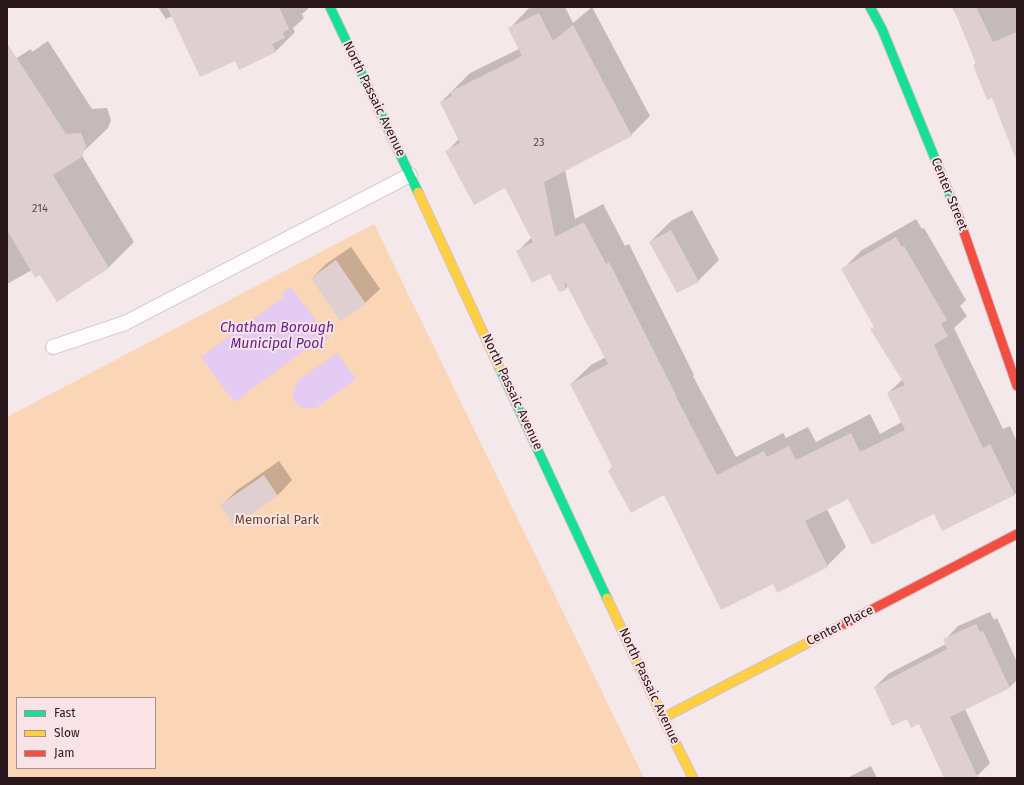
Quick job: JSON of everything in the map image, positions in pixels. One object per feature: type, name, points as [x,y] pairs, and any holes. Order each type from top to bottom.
[{"type":"main road","name":"North Passaic Avenue","points":[[330,7],[663,718],[693,778]]},
{"type":"main road","name":"Center Street","points":[[870,7],[882,29],[963,227],[1017,386]]},
{"type":"main road","name":"Center Place","points":[[663,718],[1017,534]]},
{"type":"lane","points":[[53,347],[125,323],[410,175]]},
{"type":"green space","name":"Memorial Park","points":[[374,224],[644,778],[7,778],[7,417]]},
{"type":"water","name":"Chatham Borough Municipal Pool","points":[[291,287],[329,338],[320,345],[317,341],[234,402],[201,357],[284,297],[282,294]]},
{"type":"water","points":[[337,353],[356,379],[316,408],[303,408],[297,404],[292,394],[297,381]]},
{"type":"building","points":[[167,7],[279,7],[289,29],[283,32],[285,38],[272,44],[276,52],[239,70],[235,61],[200,77]]},
{"type":"building","points":[[953,7],[976,7],[993,42],[1017,32],[1017,156],[1015,157],[992,98],[987,100],[973,65],[976,64]]},
{"type":"building","points":[[539,13],[553,41],[573,25],[632,136],[544,182],[555,237],[584,222],[606,264],[609,262],[675,395],[717,475],[764,451],[767,457],[789,446],[796,460],[851,433],[860,452],[905,430],[887,393],[905,385],[870,329],[874,327],[841,269],[896,237],[902,247],[904,246],[947,320],[941,324],[948,336],[934,345],[983,448],[990,444],[1015,495],[942,531],[934,514],[872,545],[848,499],[805,521],[828,567],[777,593],[773,584],[721,610],[664,495],[631,513],[608,471],[613,468],[570,384],[608,364],[564,280],[566,290],[559,292],[550,274],[532,283],[516,251],[533,242],[505,188],[474,205],[445,151],[460,143],[440,102],[452,96],[450,92],[522,56],[508,28]]},
{"type":"building","points":[[7,43],[66,134],[81,133],[86,146],[83,155],[80,158],[53,175],[109,268],[57,302],[40,275],[35,278],[7,230]]},
{"type":"building","points":[[671,230],[699,282],[677,293],[649,242]]},
{"type":"building","points":[[336,260],[366,304],[340,321],[311,278]]},
{"type":"building","points":[[264,475],[278,496],[234,526],[220,505]]},
{"type":"building","points":[[976,624],[980,632],[983,631],[1010,688],[950,717],[978,778],[944,778],[919,724],[911,728],[907,719],[892,726],[874,687],[947,649],[943,639]]},
{"type":"traffic: fast","points":[[330,7],[418,192]]},
{"type":"traffic: fast","points":[[870,7],[882,29],[958,215]]},
{"type":"traffic: fast","points":[[499,367],[607,598]]},
{"type":"traffic: slow","points":[[418,192],[499,367]]},
{"type":"traffic: slow","points":[[607,598],[663,718],[693,778]]},
{"type":"traffic: slow","points":[[663,718],[844,624]]},
{"type":"traffic: jam","points":[[958,215],[1017,386]]},
{"type":"traffic: jam","points":[[844,624],[1017,534]]}]
